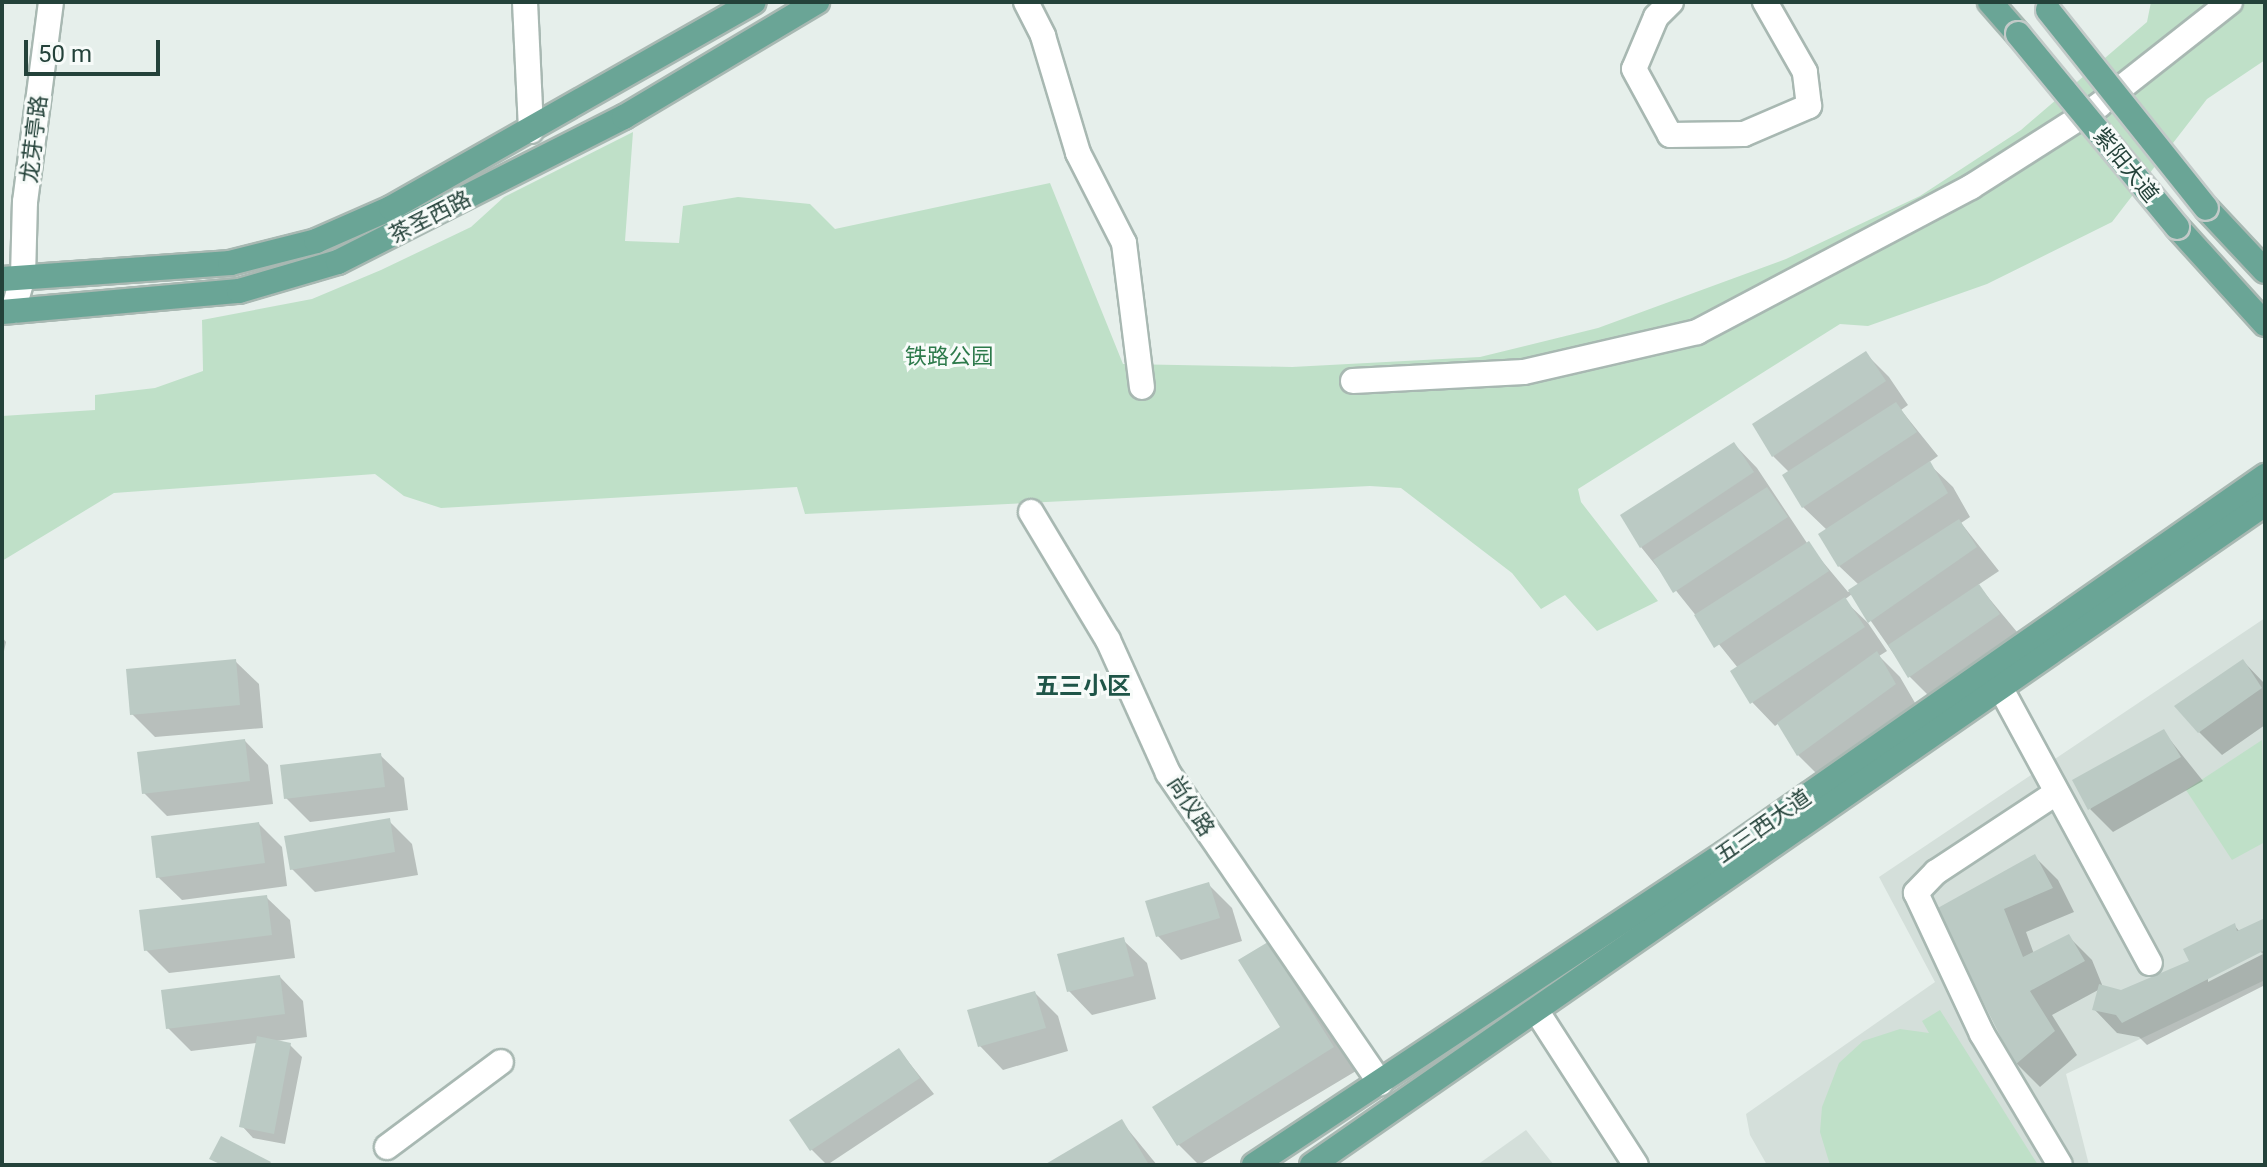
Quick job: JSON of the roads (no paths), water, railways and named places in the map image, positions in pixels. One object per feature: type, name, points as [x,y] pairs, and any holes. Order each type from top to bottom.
[{"type":"main road","name":"茶圣西路","points":[[13,278],[230,263],[316,241],[391,208],[753,2]]},
{"type":"main road","name":"茶圣西路","points":[[8,312],[239,291],[338,262],[624,117],[817,2]]},
{"type":"main road","name":"紫阳大道","points":[[1990,2],[2177,227],[2265,324]]},
{"type":"main road","name":"紫阳大道","points":[[2044,6],[2206,208],[2265,271]]},
{"type":"main road","name":"五三西大道","points":[[1256,1165],[1725,853],[2265,476]]},
{"type":"main road","name":"五三西大道","points":[[1312,1165],[2265,504]]},
{"type":"street","name":"龙芽亭路","points":[[8,312],[51,2]]},
{"type":"street","points":[[525,2],[531,131]]},
{"type":"street","points":[[1026,2],[1043,36],[1078,153],[1124,243],[1142,387]]},
{"type":"street","points":[[1671,2],[1656,17],[1634,69],[1670,135],[1744,134],[1809,106],[1805,72],[1765,2]]},
{"type":"street","points":[[1353,381],[1524,372],[1697,332],[1971,187],[2098,106],[2230,2]]},
{"type":"street","name":"尚仪路","points":[[1031,512],[1108,640],[1168,773],[1380,1083]]},
{"type":"street","points":[[2000,687],[2150,963]]},
{"type":"street","points":[[2056,793],[1936,872],[1916,893],[1982,1034],[2060,1165]]},
{"type":"street","points":[[1536,1010],[1636,1165]]},
{"type":"street","points":[[387,1147],[501,1062]]},
{"type":"district","name":"五三小区","points":[[1083,687]]},
{"type":"park label","name":"铁路公园","points":[[949,357]]}]
